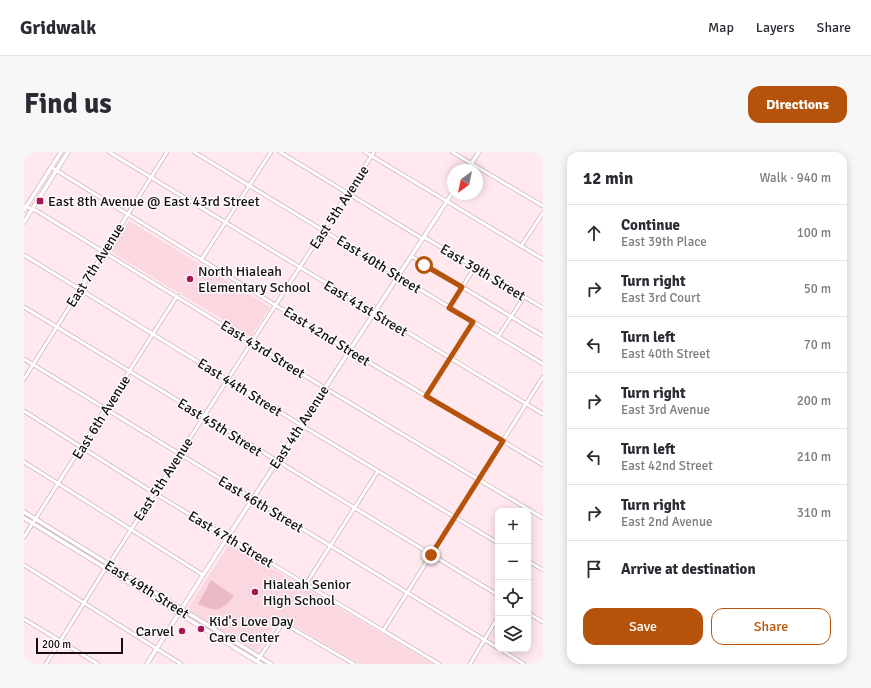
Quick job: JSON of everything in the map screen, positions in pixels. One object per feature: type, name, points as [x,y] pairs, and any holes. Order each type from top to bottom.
[{"type":"main road","points":[[25,207],[61,152]]},
{"type":"main road","points":[[24,222],[68,152]]},
{"type":"main road","points":[[471,164],[479,152]]},
{"type":"main road","name":"East 4th Avenue","points":[[147,664],[203,574],[447,201]]},
{"type":"main road","name":"East 49th Street","points":[[24,512],[272,664]]},
{"type":"main road","name":"East 49th Street","points":[[24,518],[261,664]]},
{"type":"main road","points":[[82,554],[103,565],[108,564]]},
{"type":"main road","points":[[105,569],[110,569],[123,576],[129,577]]},
{"type":"street","name":"East 41st Street","points":[[109,152],[543,414]]},
{"type":"street","name":"East 7th Avenue","points":[[24,379],[167,152]]},
{"type":"street","name":"East 40th Street","points":[[194,152],[543,364]]},
{"type":"street","points":[[201,260],[271,152]]},
{"type":"street","name":"East 39th Street","points":[[280,152],[543,308]]},
{"type":"street","points":[[366,152],[543,259]]},
{"type":"street","name":"East 5th Avenue","points":[[108,564],[374,152]]},
{"type":"street","points":[[452,152],[471,164]]},
{"type":"street","name":"East 42nd Street","points":[[51,167],[350,351],[543,465]]},
{"type":"street","points":[[483,171],[543,206]]},
{"type":"street","name":"East 43rd Street","points":[[25,207],[32,209],[104,252],[325,388],[543,518]]},
{"type":"street","points":[[521,246],[543,213]]},
{"type":"street","name":"East 44th Street","points":[[24,255],[301,425],[495,541]]},
{"type":"street","points":[[411,256],[543,336]]},
{"type":"street","points":[[449,308],[475,267]]},
{"type":"street","name":"East 6th Avenue","points":[[24,537],[177,296]]},
{"type":"street","points":[[498,337],[524,297]]},
{"type":"street","name":"East 45th Street","points":[[24,307],[495,593]]},
{"type":"street","points":[[426,396],[473,322]]},
{"type":"street","name":"East 46th Street","points":[[24,359],[180,454],[252,500],[408,592],[495,646]]},
{"type":"street","points":[[383,631],[543,377]]},
{"type":"street","name":"East 47th Street","points":[[24,411],[82,446],[154,493],[439,664]]},
{"type":"street","points":[[24,462],[203,574]]},
{"type":"street","points":[[306,584],[378,471]]},
{"type":"street","points":[[531,563],[543,570]]},
{"type":"street","points":[[24,565],[181,664]]},
{"type":"street","points":[[46,664],[105,569]]},
{"type":"street","points":[[531,615],[543,622]]},
{"type":"street","points":[[24,619],[98,664]]},
{"type":"street","points":[[470,664],[495,622]]},
{"type":"street","points":[[257,661],[282,623],[354,664]]},
{"type":"street","name":"East 46th Street","points":[[505,652],[524,664]]},
{"type":"shaded area","name":"North Hialeah Elementary School","points":[[129,221],[270,307],[251,337],[110,251]]},
{"type":"shaded area","name":"Hialeah Senior High School","points":[[230,543],[433,664],[360,664],[280,617],[258,650],[254,650],[187,609]]},
{"type":"shaded area","points":[[211,580],[234,596],[222,608],[214,609],[198,604]]},
{"type":"place","name":"East 8th Avenue @ East 43rd Street","points":[[40,201]]},
{"type":"place","name":"North Hialeah Elementary School","points":[[190,279]]},
{"type":"place","name":"Hialeah Senior High School","points":[[255,592]]},
{"type":"place","name":"Kid's Love Day Care Center","points":[[201,629]]},
{"type":"place","name":"Carvel","points":[[182,631]]},
{"type":"route","points":[[424,265],[462,287],[449,308],[473,322],[426,396],[503,441],[431,555]]}]
